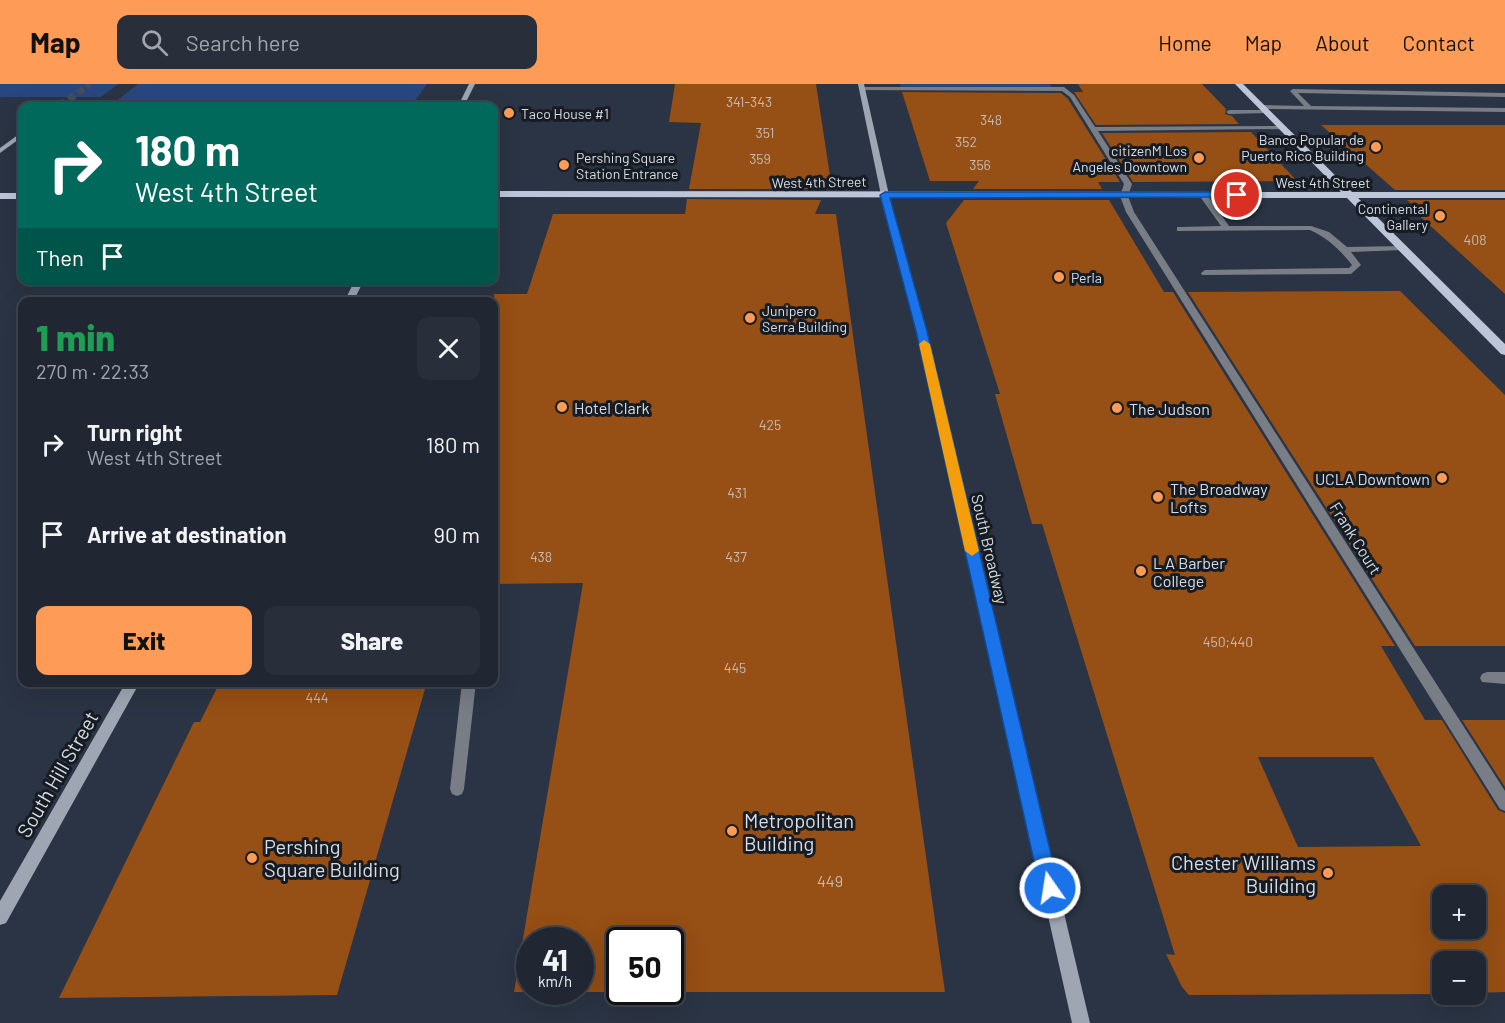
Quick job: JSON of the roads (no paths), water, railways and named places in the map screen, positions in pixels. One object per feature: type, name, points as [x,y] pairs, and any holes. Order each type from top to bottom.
[{"type":"main road","points":[[462,102],[472,84]]},
{"type":"main road","points":[[1239,84],[1505,351]]},
{"type":"main road","name":"South Broadway","points":[[861,86],[885,195],[921,331],[1081,1023]]},
{"type":"main road","points":[[0,152],[18,137]]},
{"type":"main road","name":"West 4th Street","points":[[498,194],[1505,195]]},
{"type":"main road","points":[[0,196],[18,196]]},
{"type":"main road","name":"South Hill Street","points":[[0,917],[130,687]]},
{"type":"lane","points":[[861,86],[1073,89]]},
{"type":"lane","points":[[1064,89],[1072,96],[1093,129],[1282,127]]},
{"type":"lane","points":[[1310,108],[1293,90],[1505,95]]},
{"type":"lane","points":[[1486,95],[1505,108]]},
{"type":"lane","points":[[1229,112],[1310,108],[1505,108]]},
{"type":"lane","name":"Frank Court","points":[[1093,129],[1128,184],[1124,196],[1130,212],[1505,804]]},
{"type":"lane","points":[[1203,195],[1227,229]]},
{"type":"lane","points":[[1180,229],[1311,228],[1326,234],[1345,250],[1357,265],[1351,271],[1205,273]]},
{"type":"lane","points":[[1345,250],[1403,248]]},
{"type":"lane","points":[[1487,678],[1505,678]]},
{"type":"lane","points":[[457,789],[468,687]]},
{"type":"tunnel","points":[[65,102],[90,84]]},
{"type":"place","name":"Taco House #1","points":[[509,113]]},
{"type":"place","name":"Banco Popular de Puerto Rico Building","points":[[1376,147]]},
{"type":"place","name":"citizenM Los Angeles Downtown","points":[[1199,158]]},
{"type":"place","name":"Pershing Square Station Entrance","points":[[564,165]]},
{"type":"place","name":"Continental Gallery","points":[[1440,216]]},
{"type":"place","name":"Perla","points":[[1059,277]]},
{"type":"place","name":"Junipero Serra Building","points":[[750,318]]},
{"type":"place","name":"Hotel Clark","points":[[562,407]]},
{"type":"place","name":"The Judson","points":[[1117,408]]},
{"type":"place","name":"UCLA Downtown","points":[[1442,478]]},
{"type":"place","name":"The Broadway Lofts","points":[[1158,497]]},
{"type":"place","name":"L A Barber College","points":[[1141,571]]},
{"type":"place","name":"Metropolitan Building","points":[[732,831]]},
{"type":"place","name":"Pershing Square Building","points":[[252,858]]},
{"type":"place","name":"Chester Williams Building","points":[[1328,873]]}]
